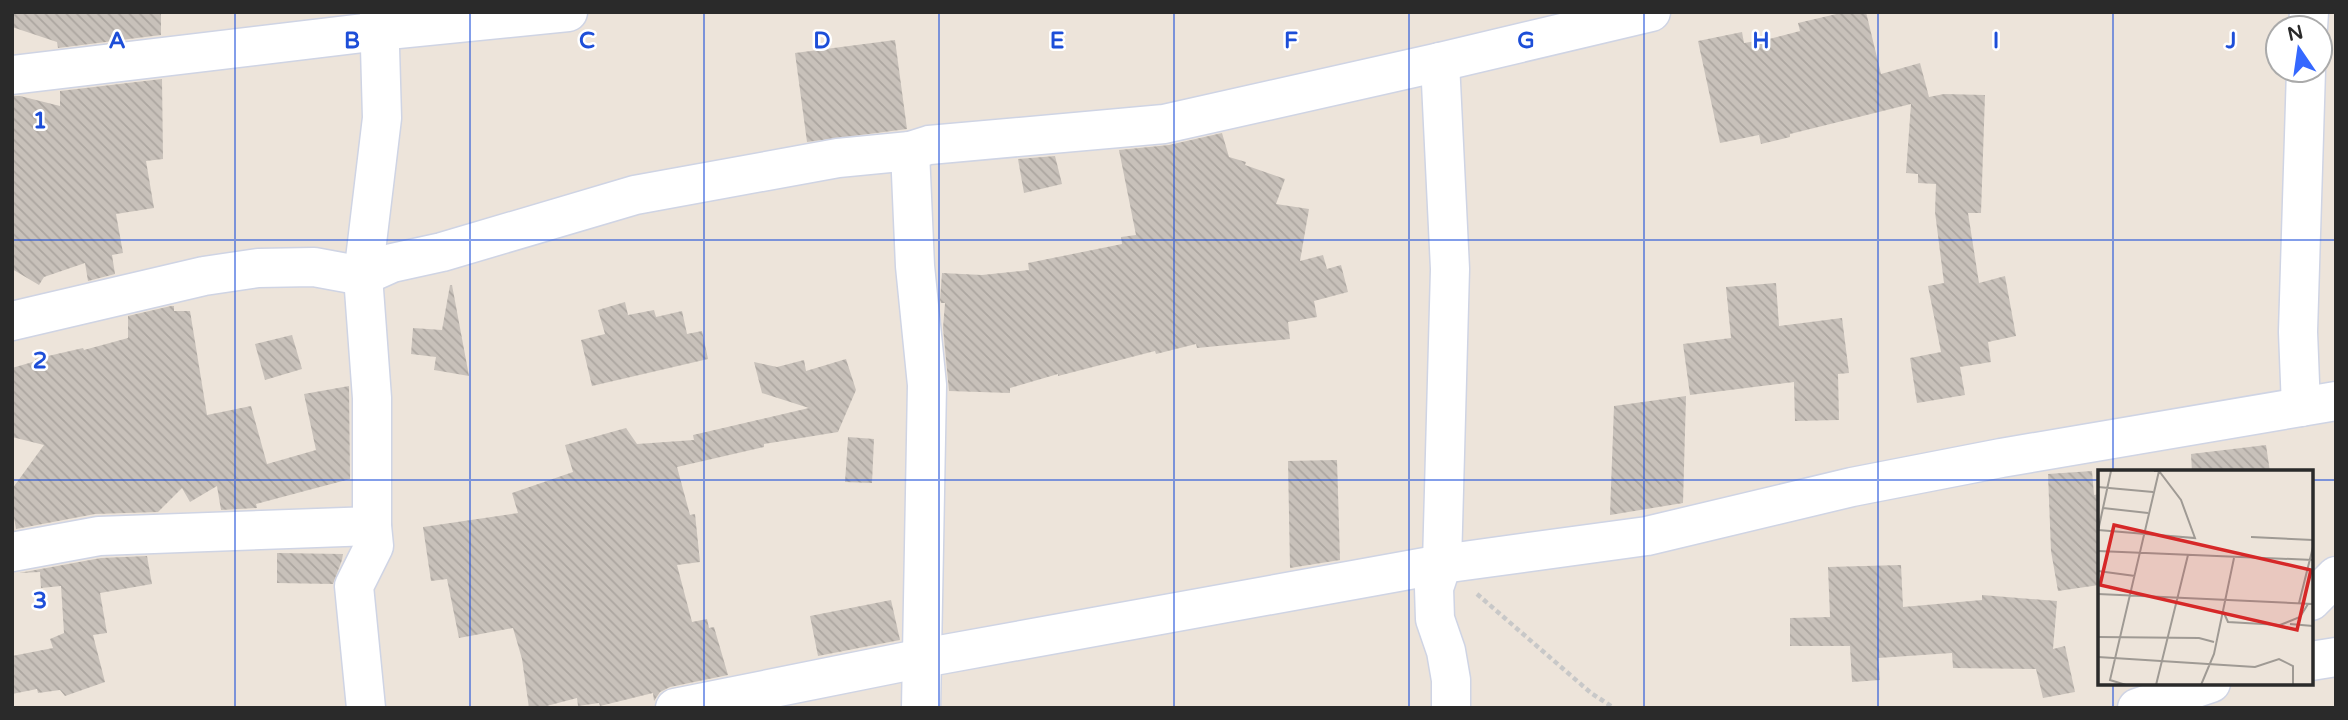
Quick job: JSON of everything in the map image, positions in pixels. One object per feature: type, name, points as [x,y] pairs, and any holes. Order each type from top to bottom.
[{"type":"street","points":[[12,75],[380,22],[568,12]]},
{"type":"street","points":[[12,321],[205,276],[258,268],[314,267],[363,276],[392,263],[442,252],[635,195],[838,158],[910,151],[929,145],[1164,124],[1651,12]]},
{"type":"street","points":[[366,708],[354,586],[374,545],[372,398],[363,276],[382,118],[380,22]]},
{"type":"street","points":[[1440,62],[1450,269],[1442,564],[1434,588],[1435,619],[1458,699]]},
{"type":"street","points":[[675,708],[923,658],[1442,564],[1647,536],[1852,487],[2001,458],[2318,404],[2298,319],[2306,84]]},
{"type":"street","points":[[910,151],[915,265],[927,385],[921,708]]},
{"type":"street","points":[[12,552],[99,536],[372,526]]},
{"type":"street","points":[[2313,599],[2336,576]]},
{"type":"street","points":[[2313,661],[2336,657]]},
{"type":"street","points":[[2137,708],[2205,685]]},
{"type":"path","points":[[1442,564],[1591,693],[1614,708]]},
{"type":"building","points":[[12,12],[161,12],[161,35],[58,48],[57,42],[12,27]]},
{"type":"building","points":[[1845,12],[1866,12],[1881,74],[1920,63],[1929,97],[1944,94],[1985,95],[1981,213],[1968,213],[1979,283],[2005,276],[2016,336],[1988,342],[1991,362],[1960,367],[1965,395],[1917,403],[1910,358],[1941,352],[1928,286],[1944,283],[1935,212],[1936,184],[1918,183],[1918,174],[1906,173],[1911,104],[1790,134],[1790,137],[1761,144],[1759,135],[1720,143],[1698,41],[1742,32],[1744,43],[1769,39],[1800,31],[1798,23]]},
{"type":"building","points":[[895,40],[907,129],[807,142],[795,53]]},
{"type":"building","points":[[162,79],[163,159],[146,161],[154,208],[116,214],[123,253],[112,255],[115,274],[88,281],[85,263],[44,277],[39,285],[12,269],[12,96],[60,106],[60,91]]},
{"type":"building","points":[[1222,133],[1229,157],[1285,179],[1276,204],[1309,209],[1300,261],[1323,255],[1327,269],[1341,265],[1348,292],[1314,301],[1317,317],[1288,322],[1290,339],[1197,348],[1196,344],[1156,354],[1155,351],[1058,374],[1010,388],[1010,393],[949,391],[943,328],[945,303],[940,300],[942,273],[982,275],[1029,270],[1028,263],[1122,244],[1121,237],[1136,235],[1119,150],[1169,145]]},
{"type":"building","points":[[1055,156],[1062,184],[1024,193],[1018,159]]},
{"type":"building","points":[[1776,283],[1779,326],[1842,318],[1849,373],[1838,374],[1839,420],[1795,421],[1794,382],[1690,395],[1683,344],[1731,338],[1726,287]]},
{"type":"building","points":[[450,285],[469,376],[434,370],[436,357],[411,354],[413,328],[442,330]]},
{"type":"building","points":[[625,302],[628,315],[654,310],[656,317],[682,311],[687,334],[702,331],[708,359],[592,386],[581,340],[605,334],[598,310]]},
{"type":"building","points":[[174,306],[174,311],[190,311],[207,415],[251,406],[267,464],[316,450],[304,394],[349,386],[350,479],[256,504],[257,508],[221,510],[217,486],[190,502],[182,488],[158,512],[95,514],[16,529],[12,489],[44,445],[12,437],[12,368],[36,361],[35,359],[128,338],[128,316]]},
{"type":"building","points":[[292,335],[302,369],[265,380],[255,344]]},
{"type":"building","points":[[846,359],[856,390],[838,432],[764,444],[764,447],[677,467],[690,515],[695,514],[700,562],[677,565],[692,622],[707,619],[709,628],[714,627],[728,675],[670,687],[660,692],[654,701],[653,693],[600,706],[599,703],[578,706],[577,698],[529,708],[522,659],[513,628],[459,638],[447,579],[431,581],[423,527],[518,513],[512,493],[573,472],[565,445],[626,428],[637,444],[694,440],[693,435],[809,408],[762,393],[754,362],[777,367],[804,360],[806,371]]},
{"type":"building","points":[[1686,396],[1683,503],[1610,515],[1614,406]]},
{"type":"building","points":[[848,437],[874,439],[872,483],[845,482]]},
{"type":"building","points":[[2266,445],[2270,470],[2192,470],[2191,454]]},
{"type":"building","points":[[1337,460],[1340,560],[1290,568],[1288,461]]},
{"type":"building","points":[[2092,471],[2094,495],[2098,494],[2098,585],[2058,591],[2051,551],[2048,474]]},
{"type":"building","points":[[277,553],[343,554],[333,584],[277,583]]},
{"type":"building","points":[[147,556],[152,584],[100,593],[107,633],[93,635],[105,682],[65,696],[60,690],[38,693],[37,689],[12,694],[12,656],[53,648],[50,639],[64,633],[61,586],[41,588],[40,572],[19,573],[101,558]]},
{"type":"building","points":[[1901,565],[1903,607],[1982,600],[1982,595],[2057,601],[2053,649],[2065,646],[2075,692],[2043,698],[2036,669],[1953,668],[1952,653],[1878,658],[1880,680],[1852,682],[1850,646],[1790,646],[1790,618],[1830,617],[1828,567]]},
{"type":"building","points":[[891,600],[900,640],[818,656],[810,616]]}]
